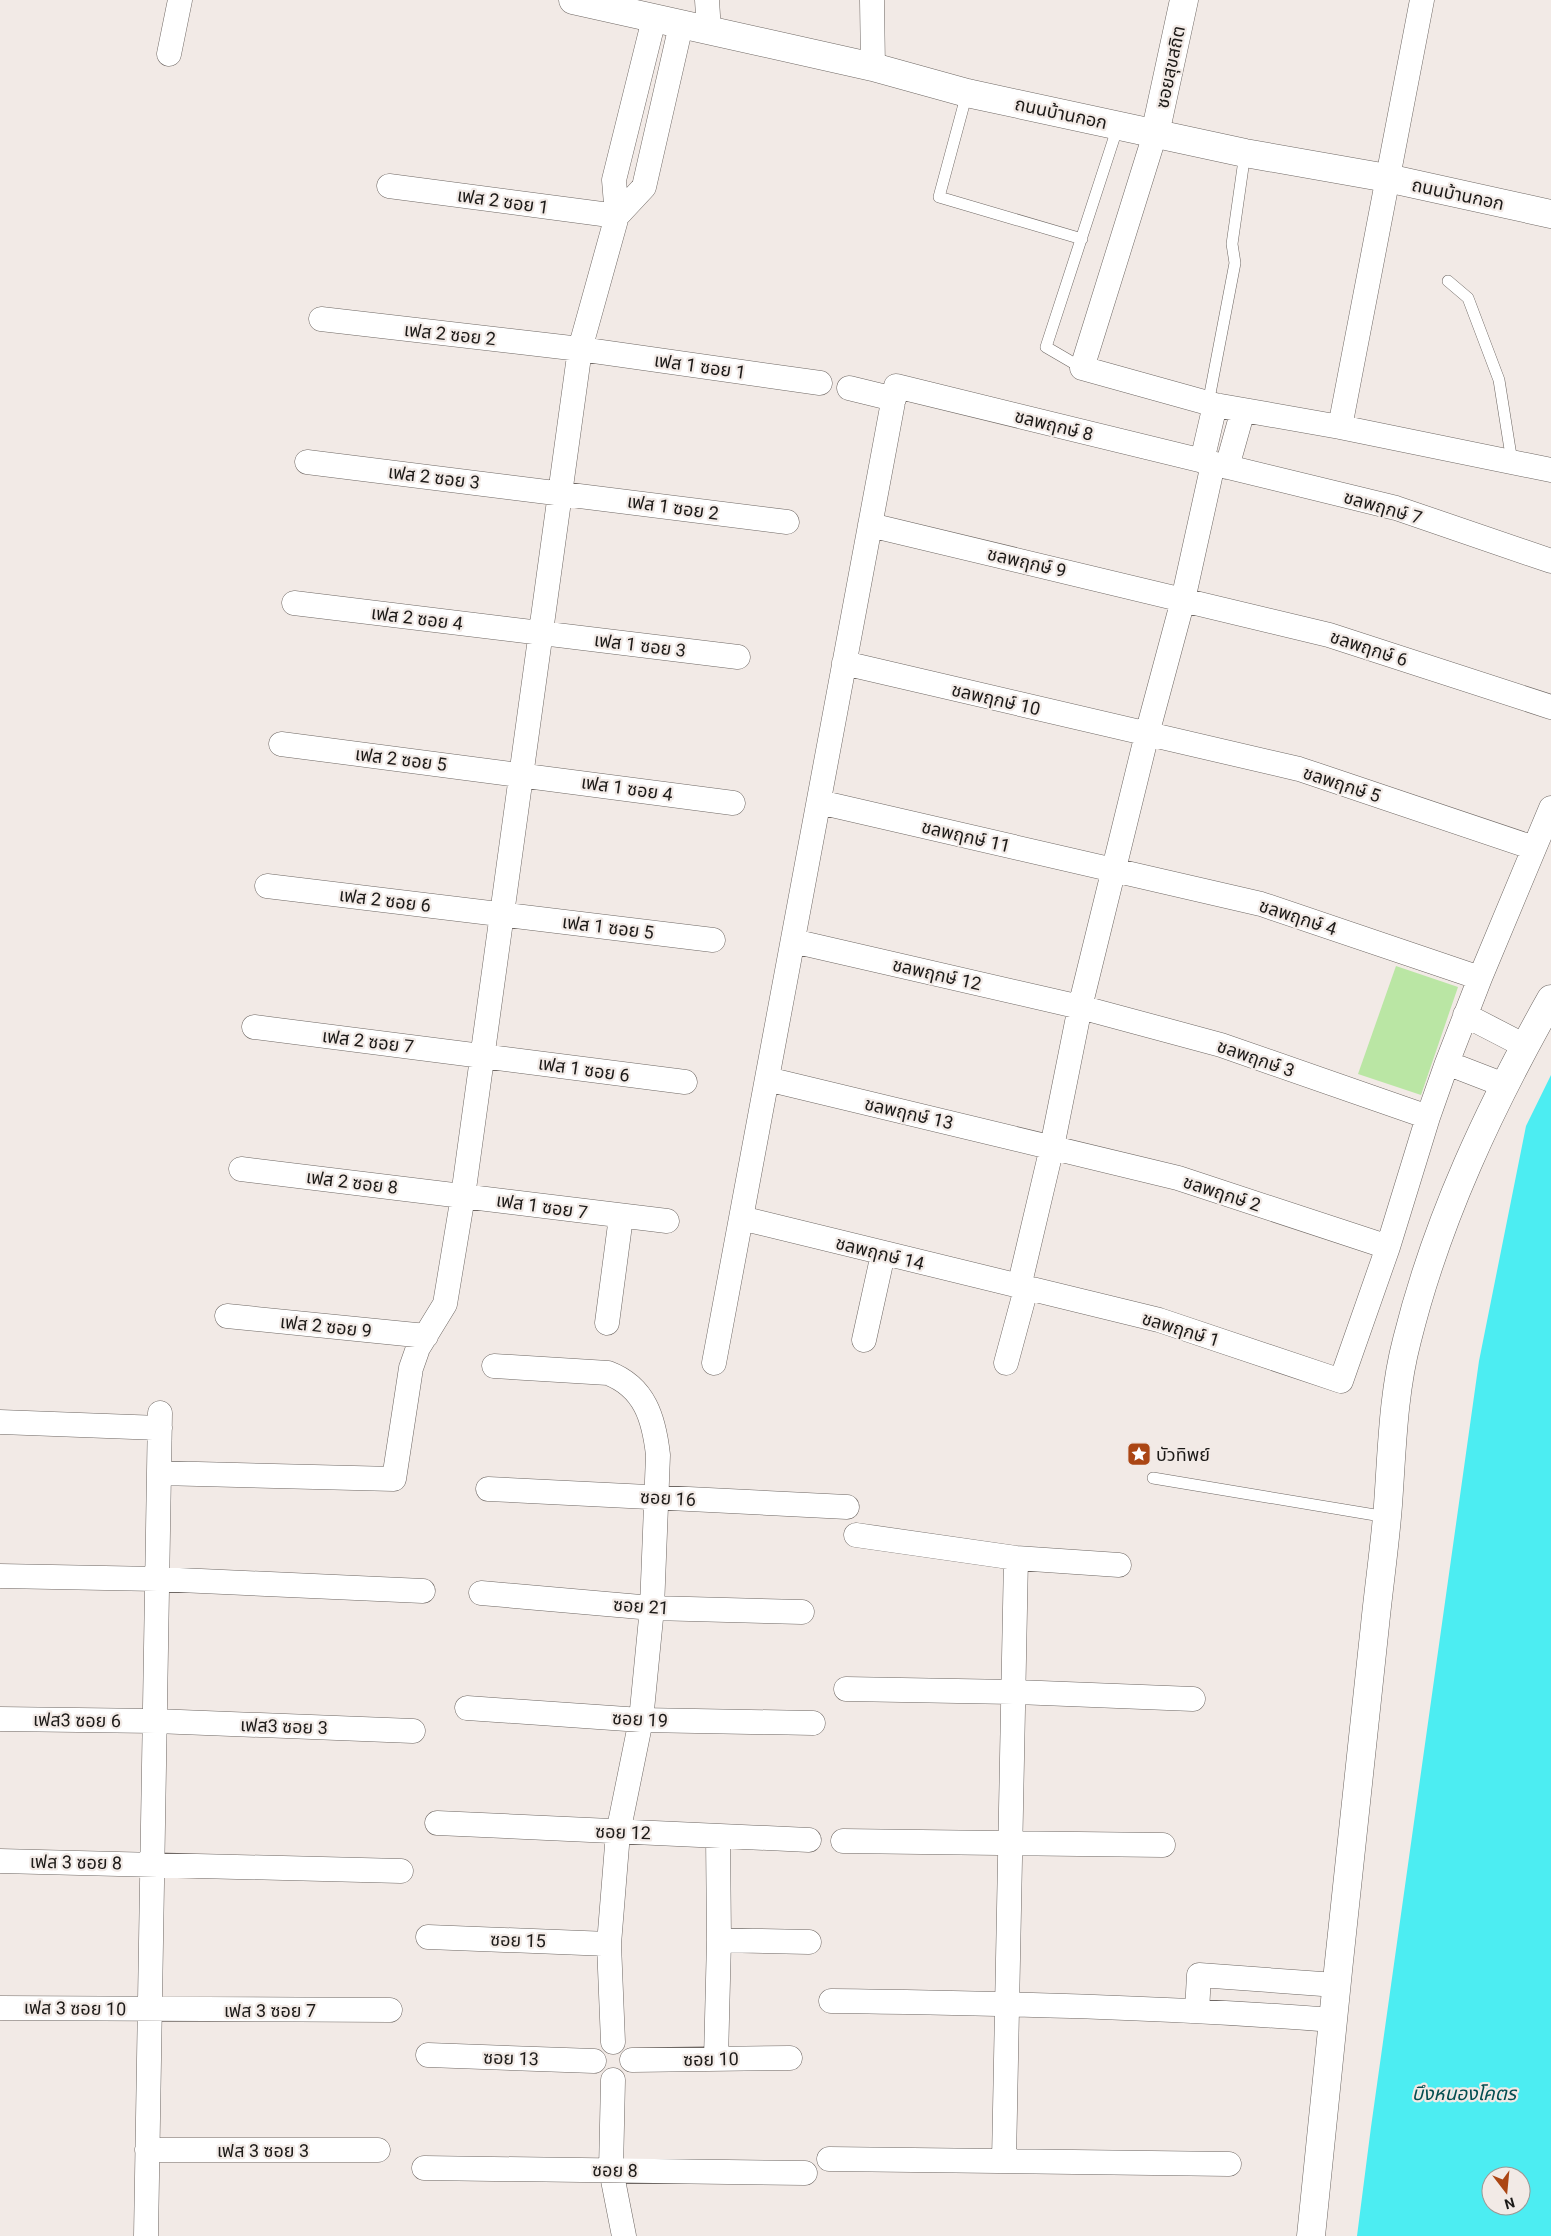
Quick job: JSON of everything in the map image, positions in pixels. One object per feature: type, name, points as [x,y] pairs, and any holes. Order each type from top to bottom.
[{"type":"street","points":[[169,54],[180,0]]},
{"type":"street","name":"ถนนบ้านกอก","points":[[573,0],[873,67],[967,93],[1246,154],[1387,178],[1551,214]]},
{"type":"street","points":[[707,0],[709,31]]},
{"type":"street","points":[[872,0],[873,67]]},
{"type":"street","name":"ซอยสุขสถิต","points":[[1155,134],[1184,0]]},
{"type":"street","points":[[1340,427],[1422,0]]},
{"type":"street","points":[[159,1473],[394,1479],[407,1385],[415,1356],[445,1304],[463,1196],[580,349],[617,216],[614,180],[654,19]]},
{"type":"street","points":[[617,216],[644,187],[681,25]]},
{"type":"street","points":[[1155,134],[1082,368],[1212,404],[1340,427],[1551,470]]},
{"type":"street","name":"เฟส 2 ซอย 1","points":[[389,186],[617,216]]},
{"type":"street","name":"เฟส 2 ซอย 2","points":[[321,319],[580,349]]},
{"type":"street","name":"เฟส 1 ซอย 1","points":[[580,349],[820,383]]},
{"type":"street","name":"ชลพฤกษ์ 8","points":[[849,388],[895,393],[1214,464]]},
{"type":"street","points":[[714,1363],[895,393]]},
{"type":"street","points":[[1006,1363],[1080,1007],[1147,734],[1183,600],[1214,464],[1212,404]]},
{"type":"street","points":[[1214,464],[1243,410]]},
{"type":"street","name":"เฟส 2 ซอย 3","points":[[307,462],[560,492]]},
{"type":"street","name":"ชลพฤกษ์ 7","points":[[1214,464],[1396,508],[1551,561]]},
{"type":"street","name":"เฟส 1 ซอย 2","points":[[560,492],[787,522]]},
{"type":"street","name":"ชลพฤกษ์ 9","points":[[870,525],[1183,600]]},
{"type":"street","name":"ชลพฤกษ์ 6","points":[[1183,600],[1329,635],[1551,707]]},
{"type":"street","name":"เฟส 2 ซอย 4","points":[[294,603],[541,633]]},
{"type":"street","name":"เฟส 1 ซอย 3","points":[[541,633],[738,658]]},
{"type":"street","name":"ชลพฤกษ์ 10","points":[[844,664],[1147,734]]},
{"type":"street","name":"ชลพฤกษ์ 5","points":[[1147,734],[1299,770],[1534,848]]},
{"type":"street","name":"เฟส 2 ซอย 5","points":[[281,744],[521,774]]},
{"type":"street","name":"เฟส 1 ซอย 4","points":[[521,774],[733,803]]},
{"type":"street","name":"ชลพฤกษ์ 11","points":[[819,802],[1114,870]]},
{"type":"street","points":[[1388,1247],[1428,1117],[1447,1063],[1480,978],[1551,808]]},
{"type":"street","name":"ชลพฤกษ์ 4","points":[[1114,870],[1261,904],[1480,978]]},
{"type":"street","name":"เฟส 2 ซอย 6","points":[[267,886],[502,915]]},
{"type":"street","name":"เฟส 1 ซอย 5","points":[[502,915],[713,940]]},
{"type":"street","name":"ชลพฤกษ์ 12","points":[[793,941],[1080,1007]]},
{"type":"street","points":[[1311,2236],[1332,2020],[1387,1517],[1394,1423],[1406,1343],[1429,1261],[1452,1201],[1504,1085],[1551,999]]},
{"type":"street","name":"ชลพฤกษ์ 3","points":[[1080,1007],[1221,1045],[1428,1117]]},
{"type":"street","points":[[1465,1015],[1525,1046]]},
{"type":"street","name":"เฟส 2 ซอย 7","points":[[254,1027],[482,1056]]},
{"type":"street","name":"เฟส 1 ซอย 6","points":[[482,1056],[685,1082]]},
{"type":"street","points":[[1447,1063],[1504,1085]]},
{"type":"street","name":"ชลพฤกษ์ 13","points":[[767,1079],[1052,1146]]},
{"type":"street","name":"ชลพฤกษ์ 2","points":[[1052,1146],[1178,1178],[1388,1247]]},
{"type":"street","name":"เฟส 2 ซอย 8","points":[[241,1169],[463,1196]]},
{"type":"street","name":"เฟส 1 ซอย 7","points":[[463,1196],[621,1217],[667,1221]]},
{"type":"street","points":[[607,1323],[621,1217]]},
{"type":"street","name":"ชลพฤกษ์ 14","points":[[741,1218],[1022,1288]]},
{"type":"street","name":"ชลพฤกษ์ 1","points":[[1022,1288],[1158,1320],[1341,1381],[1388,1247]]},
{"type":"street","points":[[864,1340],[883,1254]]},
{"type":"street","name":"เฟส 2 ซอย 9","points":[[227,1316],[426,1336]]},
{"type":"street","points":[[494,1366],[608,1373],[622,1378],[634,1389],[650,1415],[658,1455],[652,1608],[641,1720],[618,1832],[609,1944],[613,2042]]},
{"type":"street","points":[[0,1422],[160,1420],[146,2236]]},
{"type":"street","name":"ซอย 16","points":[[488,1489],[847,1507]]},
{"type":"street","points":[[856,1535],[1016,1558],[1119,1566]]},
{"type":"street","points":[[1004,2160],[1016,1558]]},
{"type":"street","points":[[0,1576],[157,1580],[424,1591]]},
{"type":"street","name":"ซอย 21","points":[[481,1593],[652,1608],[802,1612]]},
{"type":"street","points":[[846,1689],[1013,1692],[1193,1699]]},
{"type":"street","name":"ซอย 19","points":[[467,1708],[641,1720],[813,1723]]},
{"type":"street","name":"เฟส3 ซอย 6","points":[[0,1719],[155,1721]]},
{"type":"street","name":"เฟส3 ซอย 3","points":[[155,1721],[413,1731]]},
{"type":"street","name":"ซอย 12","points":[[437,1824],[809,1840]]},
{"type":"street","points":[[716,2059],[720,1940],[718,1836]]},
{"type":"street","points":[[843,1841],[1163,1845]]},
{"type":"street","name":"เฟส 3 ซอย 8","points":[[0,1861],[152,1863],[401,1871]]},
{"type":"street","name":"ซอย 15","points":[[428,1937],[609,1944]]},
{"type":"street","points":[[720,1940],[809,1942]]},
{"type":"street","points":[[1197,2011],[1199,1975],[1336,1985]]},
{"type":"street","points":[[831,2001],[1006,2004],[1197,2011],[1332,2020]]},
{"type":"street","name":"เฟส 3 ซอย 10","points":[[0,2008],[150,2009]]},
{"type":"street","name":"เฟส 3 ซอย 7","points":[[150,2009],[390,2010]]},
{"type":"street","points":[[613,2042],[626,2047],[632,2060],[627,2074],[613,2080],[600,2074],[594,2061],[599,2048],[613,2042]]},
{"type":"street","name":"ซอย 13","points":[[428,2055],[594,2061]]},
{"type":"street","name":"ซอย 10","points":[[632,2060],[790,2058]]},
{"type":"street","points":[[613,2080],[611,2170],[624,2236]]},
{"type":"street","name":"เฟส 3 ซอย 3","points":[[147,2150],[378,2150]]},
{"type":"street","points":[[829,2159],[1229,2164]]},
{"type":"street","name":"ซอย 8","points":[[424,2168],[805,2173]]},
{"type":"lane","points":[[967,93],[939,197],[1082,239]]},
{"type":"lane","points":[[1082,368],[1046,347],[1118,126]]},
{"type":"lane","points":[[1212,404],[1235,263],[1232,244],[1246,154]]},
{"type":"lane","points":[[1448,281],[1468,298],[1500,380],[1512,462]]},
{"type":"lane","points":[[1153,1478],[1387,1517]]},
{"type":"green space","points":[[1396,966],[1458,987],[1421,1095],[1358,1074]]},
{"type":"water","name":"บึงหนองโคตร","points":[[1551,1075],[1551,2236],[1357,2236],[1371,2127],[1479,1361],[1526,1126]]},
{"type":"place","name":"บัวทิพย์","points":[[1139,1454]]}]
